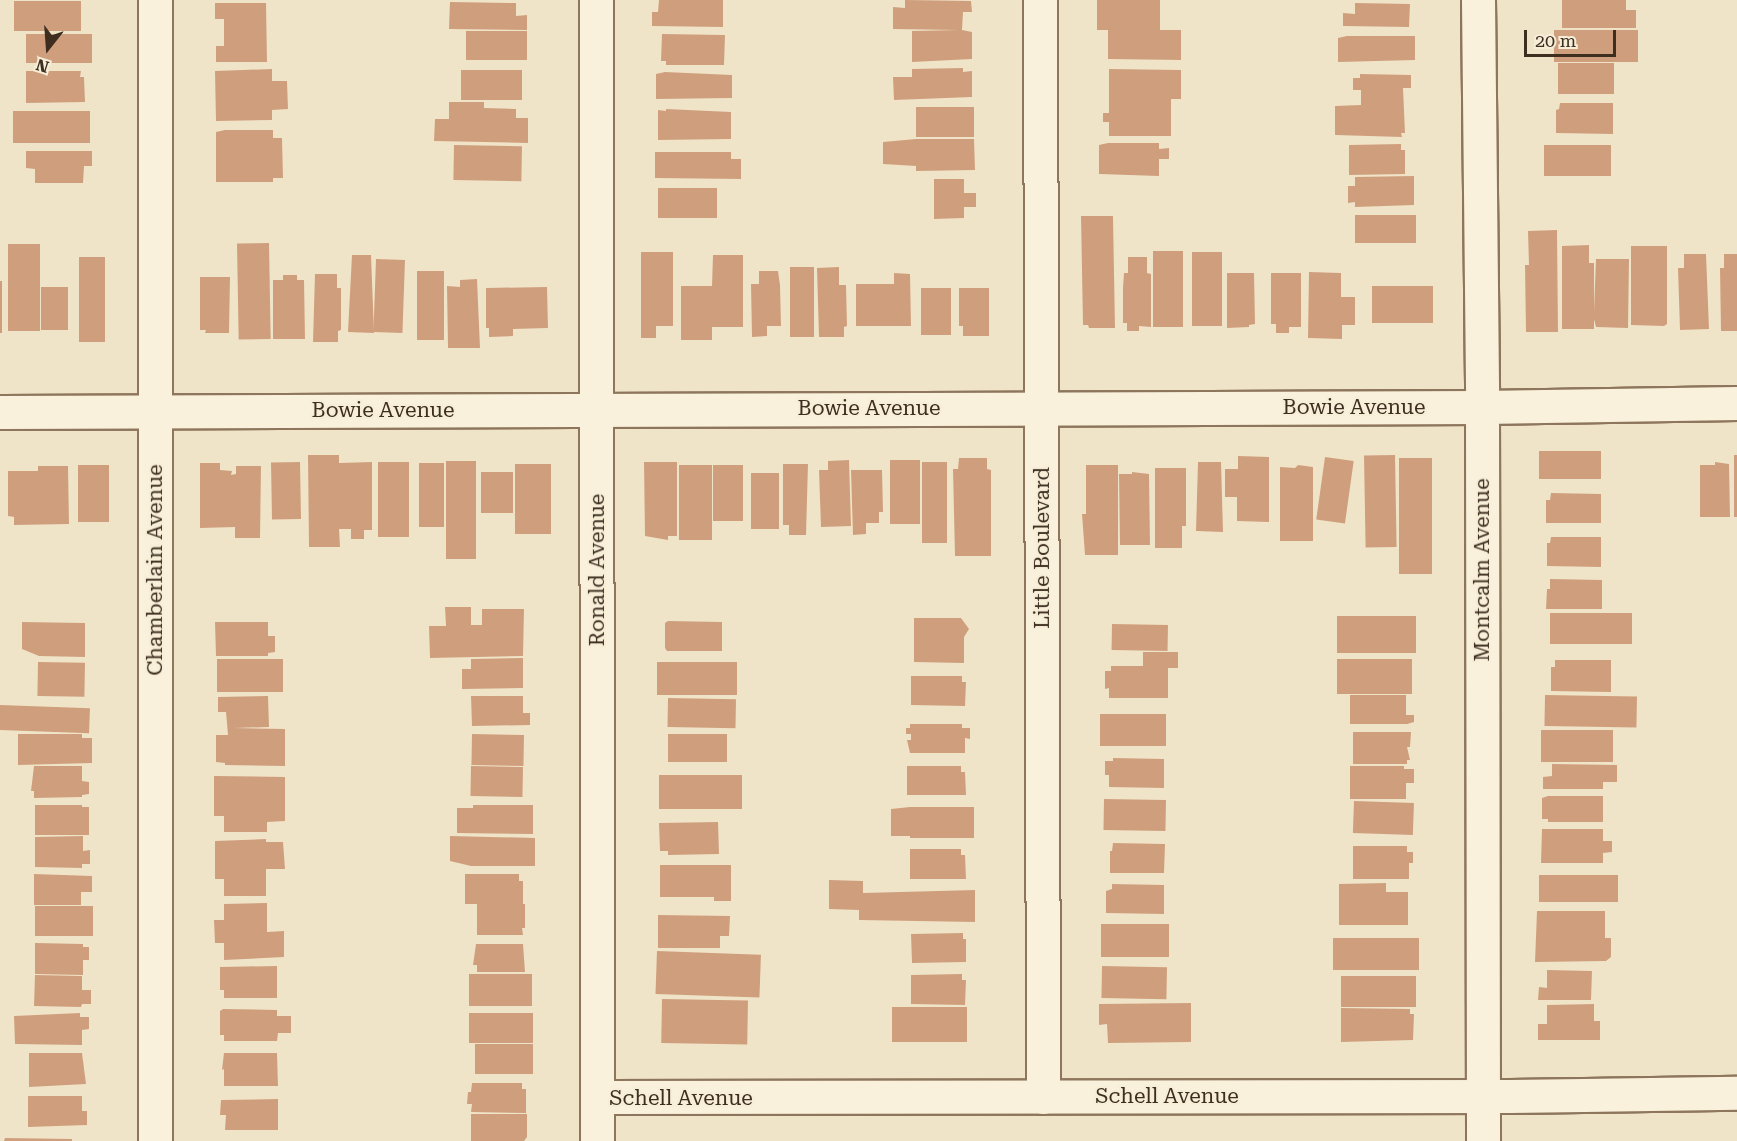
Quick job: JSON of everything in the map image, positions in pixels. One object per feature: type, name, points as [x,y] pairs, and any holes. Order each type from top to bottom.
[{"type":"street","name":"Chamberlain Avenue","points":[[154,1141],[155,0]]},
{"type":"street","name":"Ronald Avenue","points":[[596,0],[597,1141]]},
{"type":"street","name":"Little Boulevard","points":[[1040,0],[1043,1097]]},
{"type":"street","name":"Montcalm Avenue","points":[[1478,0],[1482,407],[1483,1141]]},
{"type":"street","name":"Bowie Avenue","points":[[0,412],[1482,407],[1737,403]]},
{"type":"street","name":"Schell Avenue","points":[[597,1097],[1483,1096],[1737,1093]]},
{"type":"building","points":[[659,0],[723,0],[723,27],[652,26],[652,12],[658,12]]},
{"type":"building","points":[[905,0],[971,1],[972,12],[963,12],[962,30],[972,32],[972,59],[912,62],[912,31],[958,30],[893,29],[893,7],[905,8]]},
{"type":"building","points":[[1097,0],[1160,0],[1160,30],[1181,30],[1181,60],[1108,59],[1108,30],[1097,30]]},
{"type":"building","points":[[1562,0],[1626,0],[1626,10],[1636,10],[1636,28],[1562,28]]},
{"type":"building","points":[[14,1],[81,1],[81,31],[14,31]]},
{"type":"building","points":[[450,2],[516,3],[516,16],[527,15],[527,30],[449,29]]},
{"type":"building","points":[[215,3],[266,3],[267,62],[216,62],[216,46],[224,46],[224,19],[215,19]]},
{"type":"building","points":[[1355,3],[1410,4],[1409,27],[1343,26],[1343,13],[1355,14]]},
{"type":"building","points":[[1554,30],[1638,30],[1638,62],[1554,62]]},
{"type":"building","points":[[466,31],[527,31],[527,60],[466,60]]},
{"type":"building","points":[[26,34],[92,34],[92,63],[26,63]]},
{"type":"building","points":[[662,34],[725,35],[724,65],[666,65],[666,61],[661,61]]},
{"type":"building","points":[[1415,36],[1415,60],[1338,62],[1338,38]]},
{"type":"building","points":[[1558,63],[1614,63],[1614,94],[1558,94]]},
{"type":"building","points":[[963,68],[963,72],[972,71],[972,97],[894,100],[893,77],[912,77],[912,69]]},
{"type":"building","points":[[272,69],[272,81],[287,81],[288,109],[272,110],[272,120],[216,121],[215,71]]},
{"type":"building","points":[[1109,69],[1181,70],[1181,99],[1171,99],[1171,136],[1109,136],[1109,122],[1103,122],[1103,113],[1109,113]]},
{"type":"building","points":[[461,70],[522,70],[522,100],[461,100]]},
{"type":"building","points":[[26,71],[81,71],[80,77],[84,77],[85,102],[26,103]]},
{"type":"building","points":[[665,72],[732,75],[732,98],[656,99],[656,74]]},
{"type":"building","points":[[1360,74],[1411,75],[1411,88],[1403,88],[1405,133],[1401,133],[1402,137],[1335,135],[1335,106],[1361,105],[1361,90],[1353,90],[1353,78],[1360,78]]},
{"type":"building","points":[[449,102],[484,102],[484,108],[516,109],[516,118],[528,118],[528,143],[434,141],[435,119],[449,119]]},
{"type":"building","points":[[1560,103],[1613,103],[1613,134],[1556,133],[1556,110],[1559,109]]},
{"type":"building","points":[[916,107],[974,107],[974,137],[916,137]]},
{"type":"building","points":[[666,109],[731,112],[731,139],[658,140],[658,110],[666,111]]},
{"type":"building","points":[[13,111],[90,111],[90,143],[13,143]]},
{"type":"building","points":[[273,130],[273,138],[282,138],[283,178],[273,178],[273,182],[216,182],[216,132]]},
{"type":"building","points":[[916,139],[974,139],[975,170],[916,171],[916,166],[883,164],[883,142]]},
{"type":"building","points":[[1159,143],[1159,149],[1169,148],[1169,159],[1159,159],[1159,176],[1099,174],[1099,145]]},
{"type":"building","points":[[1401,144],[1401,150],[1405,150],[1405,174],[1349,175],[1349,145]]},
{"type":"building","points":[[454,145],[522,146],[521,181],[453,180]]},
{"type":"building","points":[[1544,145],[1611,145],[1611,176],[1544,176]]},
{"type":"building","points":[[26,151],[92,151],[92,166],[84,166],[83,183],[35,183],[35,169],[26,168]]},
{"type":"building","points":[[655,152],[731,152],[731,159],[741,159],[741,179],[655,178]]},
{"type":"building","points":[[1414,176],[1414,205],[1355,207],[1355,202],[1348,203],[1348,186],[1355,186],[1355,177]]},
{"type":"building","points":[[934,179],[964,179],[964,193],[976,193],[976,207],[964,207],[964,218],[934,219]]},
{"type":"building","points":[[658,188],[717,188],[717,218],[658,218]]},
{"type":"building","points":[[1355,215],[1416,215],[1416,243],[1355,243]]},
{"type":"building","points":[[1081,216],[1113,216],[1115,328],[1089,328],[1088,325],[1083,325]]},
{"type":"building","points":[[1557,230],[1558,332],[1526,332],[1525,265],[1529,265],[1528,231]]},
{"type":"building","points":[[269,243],[271,339],[239,340],[237,244]]},
{"type":"building","points":[[8,244],[40,244],[40,331],[8,331]]},
{"type":"building","points":[[1589,245],[1589,263],[1594,263],[1594,312],[1596,259],[1629,259],[1628,328],[1596,327],[1594,319],[1594,329],[1562,329],[1562,246]]},
{"type":"building","points":[[1631,246],[1667,246],[1667,324],[1664,326],[1631,325]]},
{"type":"building","points":[[1153,251],[1183,251],[1183,327],[1153,327]]},
{"type":"building","points":[[641,252],[673,252],[673,326],[656,326],[656,338],[641,338]]},
{"type":"building","points":[[1192,252],[1222,252],[1222,326],[1192,326]]},
{"type":"building","points":[[1684,254],[1706,254],[1709,329],[1680,330],[1678,268],[1684,268]]},
{"type":"building","points":[[1724,254],[1737,254],[1737,331],[1721,331],[1720,268],[1724,268]]},
{"type":"building","points":[[352,255],[371,255],[374,333],[348,332]]},
{"type":"building","points":[[713,255],[743,255],[743,327],[712,327],[712,340],[681,340],[681,286],[712,286]]},
{"type":"building","points":[[79,257],[105,257],[105,342],[79,342]]},
{"type":"building","points":[[1128,257],[1147,257],[1147,273],[1151,274],[1151,327],[1139,326],[1139,331],[1127,331],[1127,323],[1123,323],[1124,273],[1128,273]]},
{"type":"building","points":[[376,259],[405,260],[402,333],[373,332]]},
{"type":"building","points":[[790,267],[814,267],[814,337],[790,337]]},
{"type":"building","points":[[839,267],[839,285],[846,285],[847,326],[844,327],[844,337],[819,337],[817,268]]},
{"type":"building","points":[[417,271],[444,271],[444,340],[417,340]]},
{"type":"building","points":[[759,271],[778,271],[781,326],[767,326],[767,336],[752,337],[751,284],[759,284]]},
{"type":"building","points":[[1309,272],[1341,273],[1341,297],[1355,297],[1355,325],[1342,325],[1342,339],[1308,338]]},
{"type":"building","points":[[894,273],[910,274],[911,326],[856,326],[856,284],[894,284]]},
{"type":"building","points":[[1227,273],[1254,273],[1255,324],[1249,327],[1227,328]]},
{"type":"building","points":[[1271,273],[1301,273],[1301,327],[1289,327],[1289,333],[1276,333],[1276,324],[1271,324]]},
{"type":"building","points":[[315,274],[337,274],[337,288],[341,288],[341,330],[338,331],[338,342],[313,342]]},
{"type":"building","points":[[283,275],[297,275],[297,280],[304,280],[305,339],[273,339],[273,280],[283,280]]},
{"type":"building","points":[[200,277],[230,277],[229,333],[205,333],[206,330],[200,330]]},
{"type":"building","points":[[477,279],[480,348],[448,348],[447,286],[460,287],[460,280]]},
{"type":"building","points":[[0,281],[2,281],[2,333],[0,333]]},
{"type":"building","points":[[1372,286],[1433,286],[1433,323],[1372,323]]},
{"type":"building","points":[[41,287],[68,287],[68,330],[41,330]]},
{"type":"building","points":[[547,287],[548,328],[513,329],[513,336],[489,337],[489,328],[486,328],[486,288]]},
{"type":"building","points":[[921,288],[951,288],[951,335],[921,335]]},
{"type":"building","points":[[959,288],[989,288],[989,336],[963,336],[963,326],[959,326]]},
{"type":"building","points":[[1539,451],[1601,451],[1601,479],[1539,479]]},
{"type":"building","points":[[308,455],[339,455],[339,463],[372,462],[372,530],[364,530],[364,539],[351,539],[351,529],[339,529],[340,547],[309,547]]},
{"type":"building","points":[[1395,455],[1397,547],[1366,548],[1364,456]]},
{"type":"building","points":[[1734,455],[1737,455],[1737,517],[1734,517]]},
{"type":"building","points":[[1238,456],[1269,457],[1269,522],[1237,521],[1237,497],[1225,497],[1225,469],[1238,469]]},
{"type":"building","points":[[1325,457],[1354,461],[1345,523],[1316,519]]},
{"type":"building","points":[[959,458],[987,458],[987,469],[991,470],[991,556],[955,556],[953,469],[958,469]]},
{"type":"building","points":[[1399,458],[1432,458],[1432,574],[1399,574]]},
{"type":"building","points":[[849,460],[851,526],[821,527],[819,470],[828,470],[828,461]]},
{"type":"building","points":[[890,460],[920,460],[920,524],[890,524]]},
{"type":"building","points":[[446,461],[476,461],[476,559],[446,559]]},
{"type":"building","points":[[300,462],[301,519],[272,519],[271,463]]},
{"type":"building","points":[[378,462],[409,462],[409,537],[378,537]]},
{"type":"building","points":[[644,462],[677,462],[677,536],[668,536],[668,540],[645,536]]},
{"type":"building","points":[[922,462],[947,462],[947,543],[922,543]]},
{"type":"building","points":[[1198,462],[1221,462],[1223,532],[1196,531]]},
{"type":"building","points":[[1715,462],[1729,464],[1730,517],[1700,517],[1700,465],[1715,465]]},
{"type":"building","points":[[200,463],[220,463],[220,470],[232,471],[231,475],[236,474],[236,466],[261,466],[260,538],[235,538],[235,527],[200,528]]},
{"type":"building","points":[[419,463],[444,463],[444,527],[419,527]]},
{"type":"building","points":[[515,464],[551,464],[551,534],[515,534]]},
{"type":"building","points":[[783,464],[808,464],[806,535],[789,535],[789,525],[783,525]]},
{"type":"building","points":[[78,465],[109,465],[109,522],[78,522]]},
{"type":"building","points":[[679,465],[712,465],[712,540],[679,540]]},
{"type":"building","points":[[713,465],[743,465],[743,521],[713,521]]},
{"type":"building","points":[[1086,465],[1118,465],[1118,555],[1085,555],[1082,514],[1086,514]]},
{"type":"building","points":[[1298,465],[1313,467],[1313,541],[1280,541],[1280,467],[1295,468]]},
{"type":"building","points":[[38,466],[68,466],[69,524],[14,525],[14,517],[8,516],[8,471],[38,471]]},
{"type":"building","points":[[1155,468],[1186,468],[1186,526],[1182,526],[1182,548],[1155,548]]},
{"type":"building","points":[[851,470],[882,470],[883,512],[879,512],[879,523],[866,523],[866,534],[853,535]]},
{"type":"building","points":[[481,472],[513,472],[513,513],[481,513]]},
{"type":"building","points":[[1132,472],[1149,474],[1150,545],[1120,545],[1119,474],[1132,474]]},
{"type":"building","points":[[751,473],[779,473],[779,529],[751,529]]},
{"type":"building","points":[[1551,493],[1601,494],[1601,523],[1546,523],[1546,500],[1550,500]]},
{"type":"building","points":[[1551,537],[1601,537],[1601,567],[1547,566],[1547,543],[1550,543]]},
{"type":"building","points":[[1550,579],[1602,580],[1602,609],[1546,609]]},
{"type":"building","points":[[445,607],[471,607],[471,625],[482,625],[482,609],[524,609],[523,656],[430,658],[429,626],[446,626]]},
{"type":"building","points":[[1550,613],[1632,613],[1632,644],[1550,644]]},
{"type":"building","points":[[1337,616],[1416,616],[1416,653],[1337,653]]},
{"type":"building","points":[[914,618],[961,618],[969,629],[964,637],[964,663],[914,662]]},
{"type":"building","points":[[668,621],[722,622],[722,651],[667,651],[665,623]]},
{"type":"building","points":[[22,622],[85,623],[85,657],[39,656],[22,649]]},
{"type":"building","points":[[215,622],[268,622],[268,636],[275,636],[275,652],[268,653],[268,656],[216,656]]},
{"type":"building","points":[[1112,624],[1168,625],[1168,651],[1112,650]]},
{"type":"building","points":[[1143,652],[1178,652],[1178,668],[1168,668],[1168,698],[1109,698],[1109,688],[1105,689],[1105,671],[1111,671],[1111,666],[1143,666]]},
{"type":"building","points":[[523,658],[523,688],[462,689],[462,669],[471,669],[471,659]]},
{"type":"building","points":[[217,659],[283,659],[283,692],[217,692]]},
{"type":"building","points":[[1337,659],[1412,659],[1412,694],[1337,694]]},
{"type":"building","points":[[1555,660],[1611,660],[1611,692],[1551,691],[1551,667],[1555,667]]},
{"type":"building","points":[[38,662],[85,663],[84,697],[37,696]]},
{"type":"building","points":[[657,662],[737,662],[737,695],[657,695]]},
{"type":"building","points":[[911,676],[962,676],[962,682],[966,682],[965,706],[911,705]]},
{"type":"building","points":[[1350,695],[1406,695],[1406,715],[1414,715],[1414,722],[1350,724]]},
{"type":"building","points":[[1545,695],[1637,697],[1636,728],[1544,726]]},
{"type":"building","points":[[268,696],[269,727],[234,728],[285,729],[285,766],[225,765],[225,763],[216,762],[216,735],[228,735],[226,712],[218,712],[218,697]]},
{"type":"building","points":[[471,696],[523,696],[523,713],[530,713],[530,725],[472,726]]},
{"type":"building","points":[[668,698],[736,699],[735,728],[667,727]]},
{"type":"building","points":[[0,705],[90,708],[89,733],[0,730]]},
{"type":"building","points":[[1100,714],[1166,714],[1166,746],[1100,746]]},
{"type":"building","points":[[910,724],[962,724],[962,728],[970,728],[970,739],[965,738],[965,753],[910,753],[907,740],[911,740],[911,734],[906,734],[906,728],[910,728]]},
{"type":"building","points":[[1541,730],[1613,730],[1613,762],[1541,762]]},
{"type":"building","points":[[1353,732],[1411,732],[1410,747],[1407,747],[1410,760],[1407,760],[1407,764],[1353,764]]},
{"type":"building","points":[[18,734],[82,734],[82,738],[92,738],[92,763],[18,765]]},
{"type":"building","points":[[472,734],[524,735],[523,766],[471,765]]},
{"type":"building","points":[[668,734],[727,734],[727,762],[668,762]]},
{"type":"building","points":[[1113,758],[1164,759],[1164,788],[1109,787],[1109,775],[1105,775],[1105,761],[1113,761]]},
{"type":"building","points":[[1552,764],[1617,765],[1617,782],[1603,782],[1603,789],[1543,789],[1543,777],[1552,776]]},
{"type":"building","points":[[34,766],[82,766],[82,781],[89,782],[89,794],[82,795],[82,797],[34,798],[34,791],[31,791]]},
{"type":"building","points":[[471,766],[523,767],[522,797],[470,796]]},
{"type":"building","points":[[907,766],[961,766],[961,772],[965,772],[966,795],[907,795]]},
{"type":"building","points":[[1350,766],[1404,766],[1404,769],[1414,769],[1414,783],[1406,783],[1406,799],[1350,799]]},
{"type":"building","points":[[659,775],[742,775],[742,809],[659,809]]},
{"type":"building","points":[[214,776],[285,777],[285,821],[267,822],[267,832],[224,832],[224,816],[214,816]]},
{"type":"building","points":[[1548,796],[1603,796],[1603,822],[1548,822],[1548,819],[1542,819],[1542,798]]},
{"type":"building","points":[[1104,799],[1166,800],[1165,831],[1103,830]]},
{"type":"building","points":[[1354,801],[1414,803],[1413,835],[1353,833]]},
{"type":"building","points":[[35,805],[89,807],[89,835],[35,835]]},
{"type":"building","points":[[473,805],[533,805],[533,834],[457,833],[457,808],[473,808]]},
{"type":"building","points":[[974,807],[974,838],[891,836],[891,809]]},
{"type":"building","points":[[718,822],[719,854],[668,855],[668,851],[660,851],[659,823]]},
{"type":"building","points":[[1542,829],[1603,829],[1603,841],[1612,841],[1612,852],[1603,853],[1603,863],[1541,863]]},
{"type":"building","points":[[83,836],[83,851],[90,850],[90,864],[82,864],[82,868],[35,867],[35,837]]},
{"type":"building","points":[[450,836],[535,838],[535,866],[471,866],[450,861]]},
{"type":"building","points":[[266,839],[266,842],[283,842],[285,869],[266,869],[266,896],[224,896],[224,879],[215,879],[215,841]]},
{"type":"building","points":[[1113,843],[1165,844],[1164,873],[1110,873],[1110,851],[1112,851]]},
{"type":"building","points":[[1353,846],[1407,846],[1407,852],[1413,852],[1413,863],[1409,863],[1409,879],[1353,879]]},
{"type":"building","points":[[910,849],[961,849],[961,855],[965,855],[966,879],[910,879]]},
{"type":"building","points":[[660,865],[731,865],[731,901],[714,901],[714,897],[660,897]]},
{"type":"building","points":[[34,874],[92,876],[92,892],[81,892],[81,905],[34,905]]},
{"type":"building","points":[[465,874],[519,874],[519,881],[523,881],[523,904],[525,904],[523,935],[477,935],[477,904],[465,904]]},
{"type":"building","points":[[1539,875],[1618,875],[1618,902],[1539,902]]},
{"type":"building","points":[[829,880],[863,881],[863,893],[975,890],[975,922],[859,920],[859,910],[829,909]]},
{"type":"building","points":[[1386,883],[1386,892],[1408,892],[1408,925],[1339,925],[1339,884]]},
{"type":"building","points":[[1112,884],[1164,885],[1164,914],[1106,913],[1106,891],[1112,889]]},
{"type":"building","points":[[267,903],[267,932],[284,931],[284,957],[224,960],[224,943],[215,943],[214,920],[224,920],[224,904]]},
{"type":"building","points":[[35,906],[93,906],[93,936],[35,936]]},
{"type":"building","points":[[1537,911],[1605,911],[1605,938],[1611,938],[1611,957],[1606,961],[1535,962]]},
{"type":"building","points":[[658,915],[730,916],[729,936],[720,936],[720,948],[658,948]]},
{"type":"building","points":[[1101,924],[1169,924],[1169,957],[1101,957]]},
{"type":"building","points":[[963,933],[963,939],[966,939],[966,962],[912,963],[911,934]]},
{"type":"building","points":[[1333,938],[1419,938],[1419,970],[1333,970]]},
{"type":"building","points":[[35,943],[83,944],[83,947],[89,947],[89,960],[83,960],[83,975],[35,974]]},
{"type":"building","points":[[476,944],[523,944],[525,972],[477,972],[477,965],[473,965]]},
{"type":"building","points":[[657,951],[761,955],[759,998],[655,994]]},
{"type":"building","points":[[277,966],[277,998],[224,998],[224,990],[220,990],[220,967]]},
{"type":"building","points":[[1102,966],[1167,967],[1166,999],[1101,998]]},
{"type":"building","points":[[1547,970],[1592,971],[1591,1000],[1538,1000],[1539,987],[1547,988]]},
{"type":"building","points":[[469,974],[532,974],[532,1006],[469,1006]]},
{"type":"building","points":[[962,974],[962,980],[966,980],[965,1005],[911,1004],[911,975]]},
{"type":"building","points":[[35,975],[82,976],[82,990],[91,990],[91,1004],[82,1004],[81,1007],[34,1006]]},
{"type":"building","points":[[1341,976],[1416,976],[1416,1007],[1341,1007]]},
{"type":"building","points":[[662,999],[748,1001],[747,1044],[661,1043]]},
{"type":"building","points":[[1191,1003],[1191,1042],[1108,1043],[1107,1024],[1099,1025],[1099,1004]]},
{"type":"building","points":[[1594,1004],[1594,1021],[1600,1021],[1600,1040],[1538,1040],[1538,1024],[1547,1024],[1547,1005]]},
{"type":"building","points":[[892,1007],[967,1007],[967,1042],[892,1042]]},
{"type":"building","points":[[1341,1008],[1410,1009],[1410,1014],[1414,1014],[1413,1040],[1341,1042]]},
{"type":"building","points":[[223,1009],[277,1010],[277,1016],[291,1016],[291,1033],[278,1033],[277,1041],[224,1041],[224,1035],[220,1035],[220,1011]]},
{"type":"building","points":[[80,1013],[80,1017],[89,1017],[89,1029],[82,1030],[82,1045],[15,1044],[14,1016]]},
{"type":"building","points":[[469,1013],[533,1013],[533,1043],[469,1043]]},
{"type":"building","points":[[475,1044],[533,1044],[533,1074],[475,1074]]},
{"type":"building","points":[[29,1053],[82,1053],[86,1084],[29,1087]]},
{"type":"building","points":[[224,1053],[277,1053],[278,1086],[224,1086],[224,1069],[222,1070]]},
{"type":"building","points":[[472,1083],[522,1083],[522,1089],[526,1089],[526,1113],[471,1112],[472,1104],[467,1104],[468,1092],[471,1092]]},
{"type":"building","points":[[28,1096],[82,1096],[82,1111],[87,1111],[87,1125],[28,1127]]},
{"type":"building","points":[[278,1099],[278,1130],[225,1130],[226,1115],[220,1115],[221,1100]]},
{"type":"building","points":[[471,1114],[527,1114],[527,1137],[524,1141],[471,1141]]},
{"type":"building","points":[[5,1138],[72,1139],[72,1141],[4,1141]]}]
